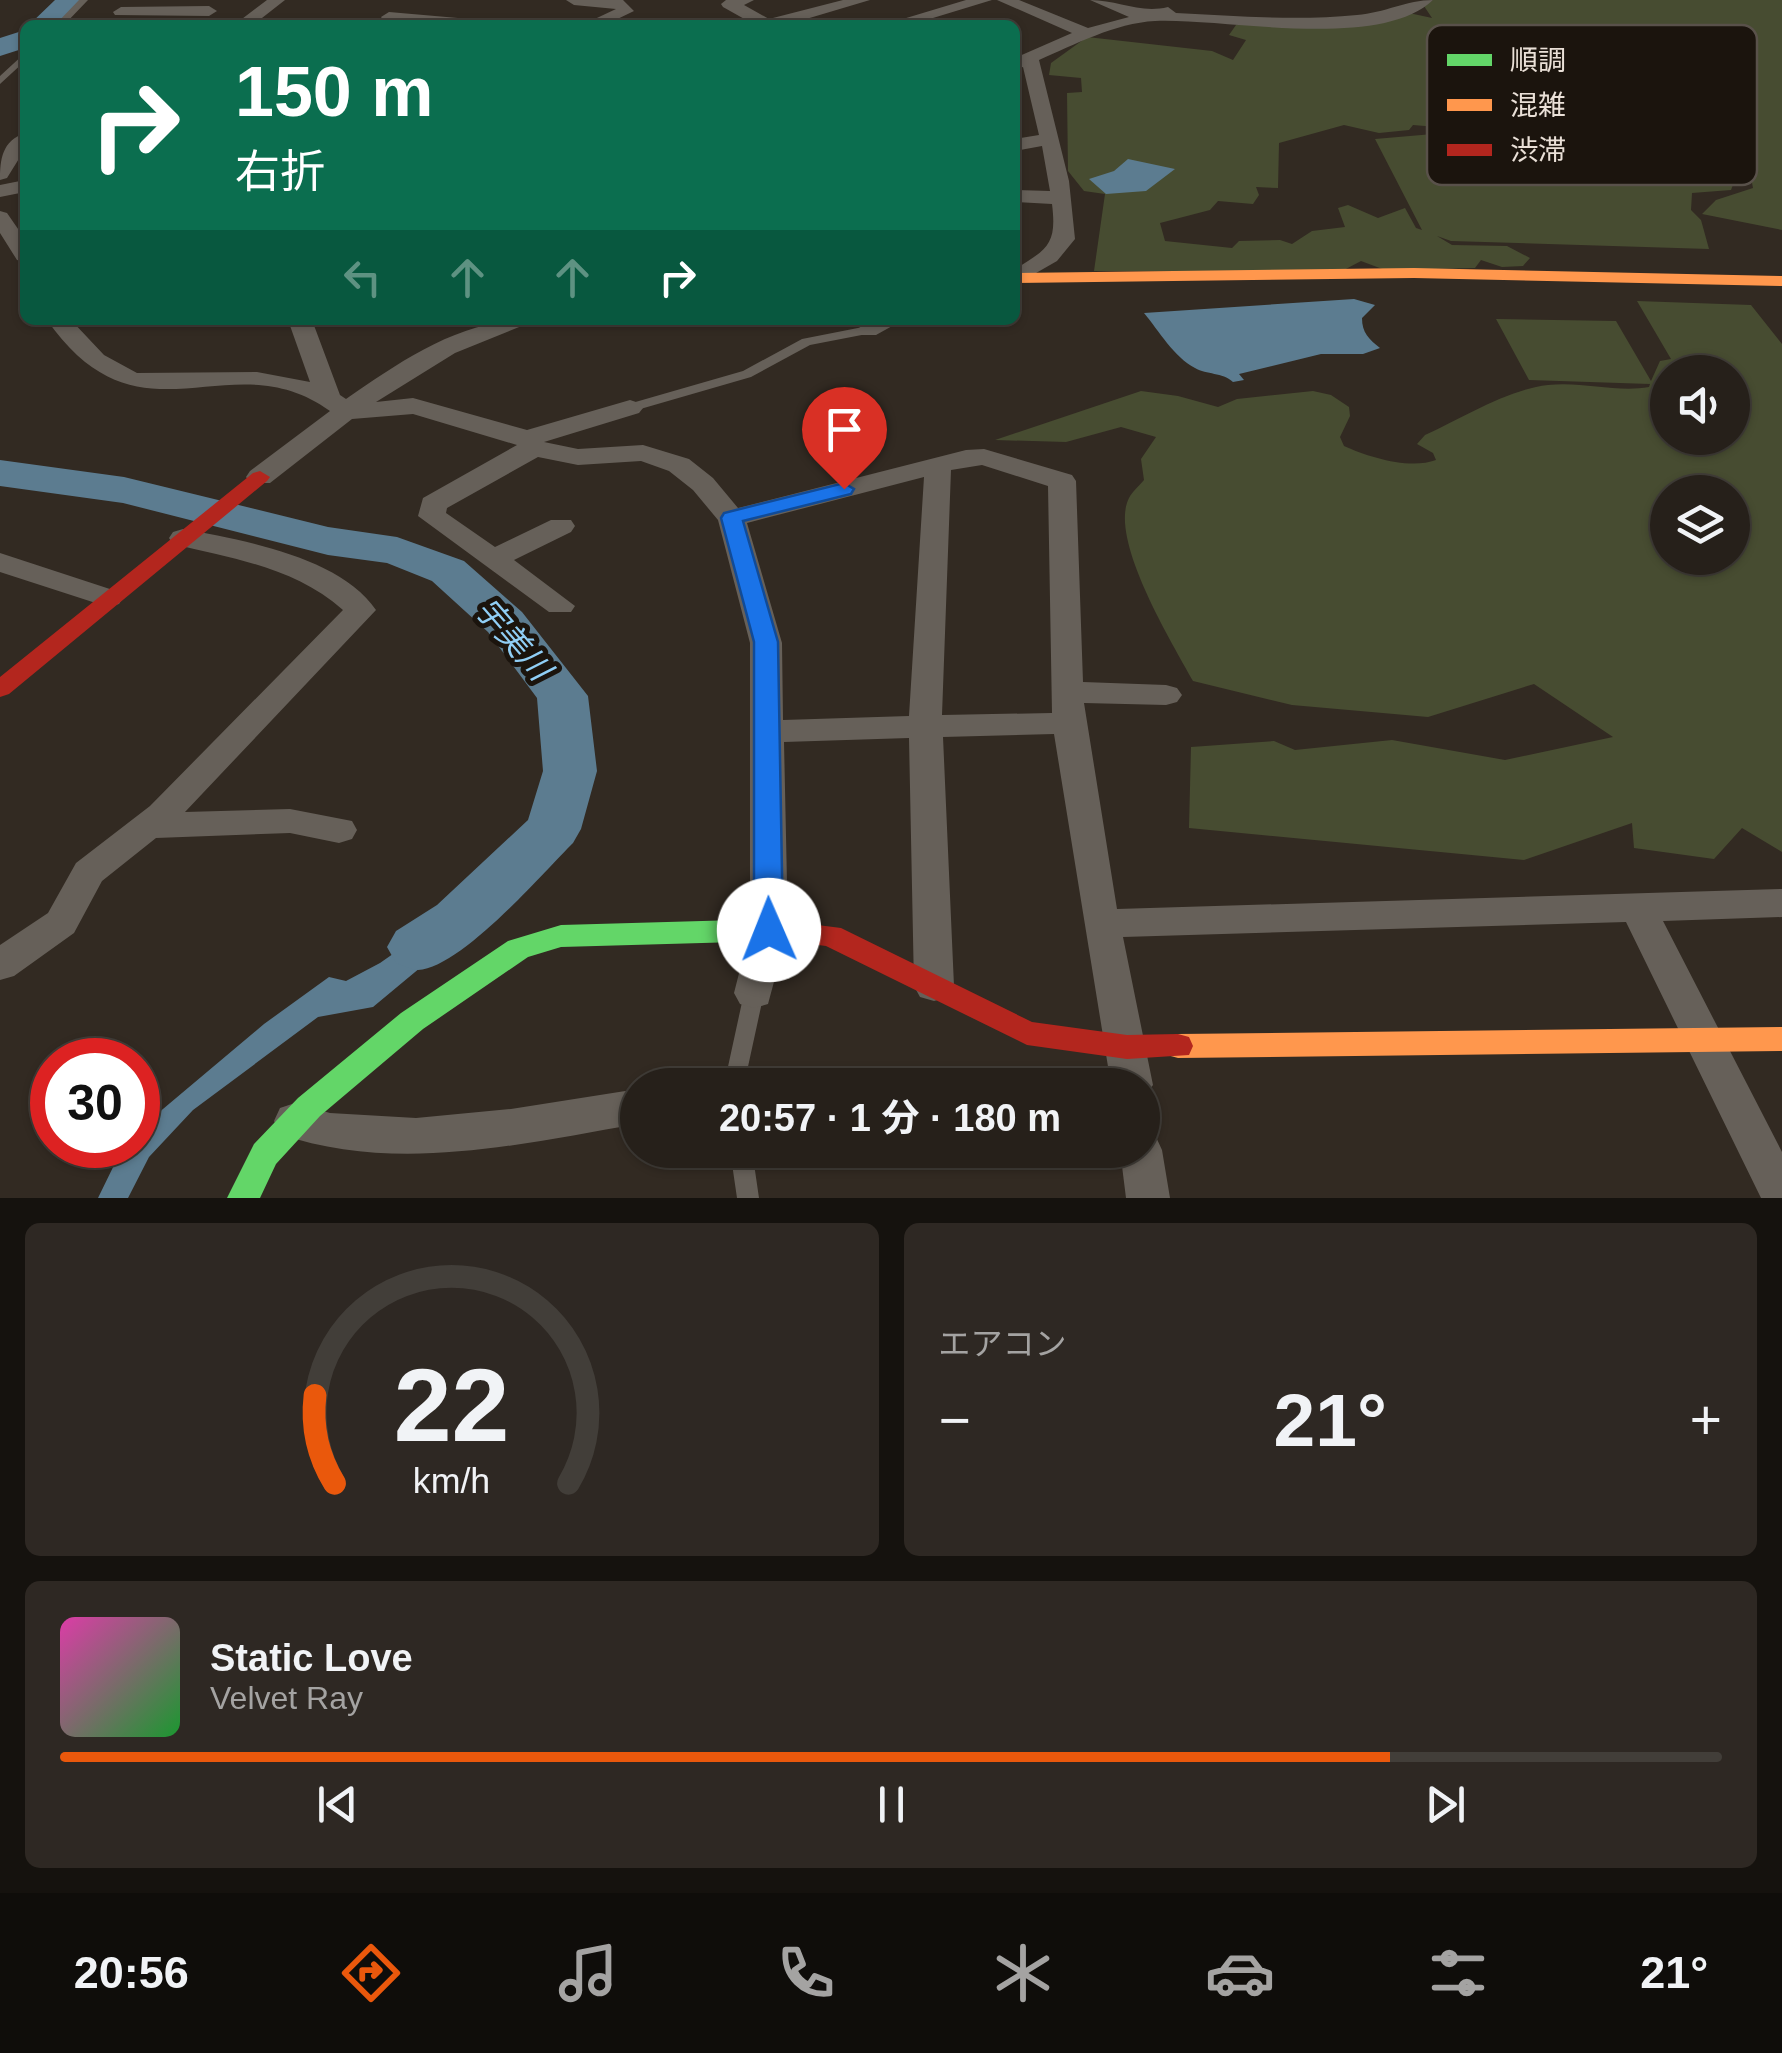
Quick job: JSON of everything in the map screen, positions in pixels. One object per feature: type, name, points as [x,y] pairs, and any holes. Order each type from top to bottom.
[{"type":"street","points":[[249,20],[276,0]]},
{"type":"street","points":[[385,20],[406,0]]},
{"type":"street","points":[[574,0],[620,4],[626,11],[603,20]]},
{"type":"street","points":[[746,0],[728,4],[758,20]]},
{"type":"street","points":[[786,20],[862,0]]},
{"type":"street","points":[[913,0],[960,20]]},
{"type":"street","points":[[909,20],[984,0]]},
{"type":"street","points":[[1004,0],[1087,34]]},
{"type":"street","points":[[1098,0],[1142,18],[1194,31]]},
{"type":"street","points":[[1142,18],[1304,23],[1355,20],[1395,15],[1425,0]]},
{"type":"street","points":[[1020,275],[1057,249],[1066,236],[1039,95],[1028,59],[1087,34],[1198,3]]},
{"type":"street","points":[[111,20],[122,8],[215,4]]},
{"type":"street","points":[[194,20],[215,4]]},
{"type":"street","points":[[1220,19],[1290,4]]},
{"type":"street","points":[[1020,101],[1039,95]]},
{"type":"street","points":[[1020,144],[1048,139]]},
{"type":"street","points":[[0,174],[20,144]]},
{"type":"street","points":[[1020,196],[1061,198]]},
{"type":"street","points":[[0,217],[20,247]]},
{"type":"street","points":[[1020,278],[1414,274],[1782,280]]},
{"type":"street","points":[[62,325],[80,351],[126,378],[146,383],[252,377],[337,403],[413,406],[578,457],[643,453],[679,466],[703,484],[732,518],[766,642],[769,930],[754,993]]},
{"type":"street","points":[[302,325],[337,403]]},
{"type":"street","points":[[0,689],[260,477],[337,403],[449,345],[503,325]]},
{"type":"street","points":[[868,330],[880,325]]},
{"type":"street","points":[[560,606],[432,516],[433,504],[530,444],[630,408]]},
{"type":"street","points":[[732,518],[984,457],[1062,480],[1069,708],[1102,924],[1130,1066]]},
{"type":"street","points":[[934,986],[926,727],[938,466]]},
{"type":"street","points":[[493,558],[561,526]]},
{"type":"street","points":[[0,965],[61,924],[89,872],[148,826],[361,610],[341,591],[288,566],[190,532]]},
{"type":"street","points":[[0,562],[108,598]]},
{"type":"street","points":[[767,731],[926,727],[1166,695]]},
{"type":"street","points":[[148,826],[290,821],[339,830]]},
{"type":"street","points":[[1102,924],[1782,904]]},
{"type":"street","points":[[1637,906],[1782,1196]]},
{"type":"street","points":[[243,1198],[265,1154],[295,1121],[412,1021],[518,949],[561,936],[769,930],[832,936],[1027,1034],[1130,1066],[1782,1039]]},
{"type":"street","points":[[295,1121],[366,1138],[540,1122],[620,1109]]},
{"type":"street","points":[[1144,1168],[1148,1198]]},
{"type":"lane","points":[[64,20],[84,0]]},
{"type":"lane","points":[[0,81],[20,61]]},
{"type":"lane","points":[[630,408],[746,374],[806,342],[868,330]]},
{"type":"lane","points":[[738,1068],[754,993]]},
{"type":"lane","points":[[744,1168],[748,1198]]},
{"type":"green space","points":[[1433,0],[1782,0],[1782,230],[1702,214],[1716,200],[1757,185],[1757,25],[1427,25],[1427,126],[1379,133],[1344,125],[1279,143],[1278,188],[1256,187],[1259,195],[1253,204],[1218,201],[1210,210],[1160,223],[1165,241],[1232,248],[1239,241],[1280,240],[1292,244],[1312,231],[1345,227],[1338,208],[1348,205],[1378,218],[1405,208],[1416,228],[1422,230],[1375,139],[1427,135],[1427,185],[1733,185],[1731,190],[1692,193],[1691,210],[1701,220],[1709,249],[1451,241],[1437,236],[1452,245],[1507,246],[1530,258],[1523,266],[1502,267],[1481,260],[1475,268],[1385,270],[1361,261],[1342,271],[1094,271],[1105,194],[1084,191],[1068,171],[1067,93],[1082,92],[1081,78],[1049,75],[1051,63],[1087,37],[1212,51],[1233,60],[1246,40],[1229,35],[1236,25],[1409,13],[1432,18],[1424,6]]},
{"type":"green space","points":[[1637,301],[1751,305],[1782,344],[1782,852],[1742,828],[1714,859],[1634,848],[1632,823],[1524,860],[1189,828],[1191,747],[1274,741],[1295,750],[1392,740],[1505,760],[1613,737],[1534,684],[1428,717],[1292,705],[1193,681],[1158,618],[1127,539],[1125,516],[1129,498],[1144,480],[1141,459],[1156,437],[1121,427],[1066,442],[995,440],[1141,391],[1218,407],[1237,399],[1313,391],[1331,395],[1349,407],[1350,416],[1340,437],[1344,446],[1389,461],[1414,464],[1436,460],[1433,453],[1417,444],[1425,435],[1516,393],[1561,384],[1650,384],[1650,455],[1750,455],[1750,355],[1669,355]]},
{"type":"green space","points":[[1496,319],[1616,321],[1650,384],[1529,380]]},
{"type":"water","points":[[1128,159],[1175,169],[1146,191],[1106,194],[1089,179],[1114,171]]},
{"type":"water","points":[[1354,299],[1375,305],[1362,323],[1380,348],[1363,354],[1321,354],[1239,374],[1244,380],[1233,382],[1187,363],[1144,313]]},
{"type":"water","points":[[460,907],[480,918],[373,1007],[318,1017],[193,1110],[160,1145],[160,1111],[264,1024],[329,977],[346,981],[380,963]]},
{"type":"water","points":[[113,1168],[143,1168],[128,1198],[98,1198]]},
{"type":"waterway","name":"宇美川","points":[[48,20],[68,0]]},
{"type":"waterway","name":"宇美川","points":[[0,48],[20,40]]},
{"type":"waterway","name":"宇美川","points":[[0,473],[124,490],[328,541],[397,551],[448,571],[505,622],[562,696],[570,771],[553,829],[458,921],[417,947]]},
{"type":"traffic: fast","points":[[243,1198],[265,1154],[309,1107],[412,1021],[518,949],[561,936],[771,930]]},
{"type":"traffic: slow","points":[[1020,278],[1414,273],[1782,281]]},
{"type":"traffic: slow","points":[[1178,1046],[1782,1039]]},
{"type":"traffic: jam","points":[[0,689],[260,477]]},
{"type":"traffic: jam","points":[[771,930],[831,936],[1027,1033],[1127,1047],[1178,1046]]},
{"type":"route","points":[[769,930],[766,642],[732,518],[844,489]]}]
